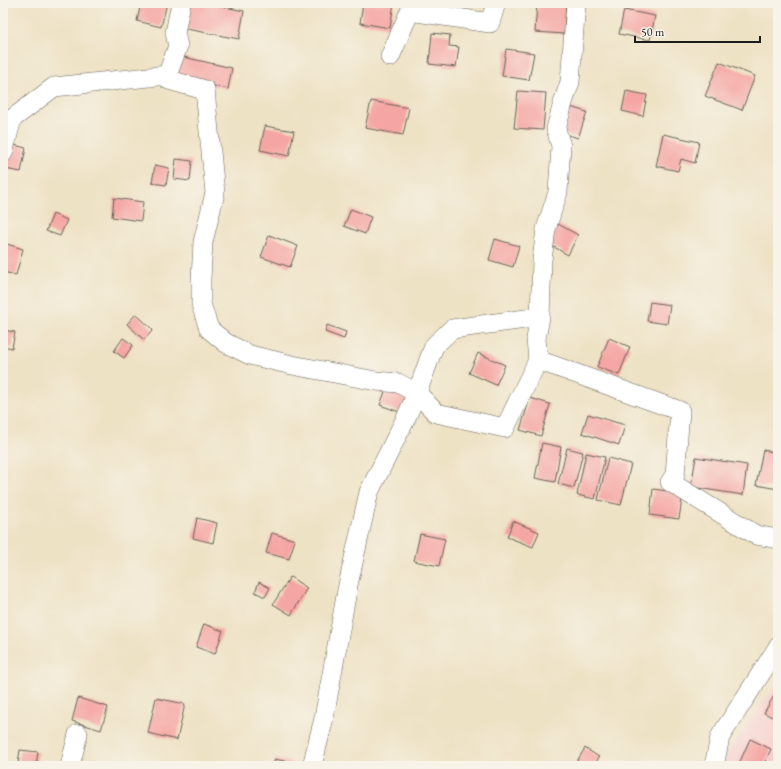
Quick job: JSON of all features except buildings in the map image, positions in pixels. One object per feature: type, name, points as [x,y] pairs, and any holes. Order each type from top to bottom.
[{"type":"street","points":[[181,3],[175,33],[178,46],[168,75],[169,80],[205,90],[215,193],[204,242],[201,279],[202,304],[209,329],[226,343],[250,355],[368,380],[398,383],[417,393],[436,413],[505,428],[538,360],[536,339],[540,317],[542,260],[546,230],[558,192],[561,146],[556,129],[570,82],[576,3]]},
{"type":"street","points":[[390,57],[410,11],[490,23],[496,3]]},
{"type":"street","points":[[3,153],[12,119],[54,87],[168,75]]},
{"type":"street","points":[[312,766],[324,718],[348,586],[369,492],[405,420],[417,393],[434,346],[452,329],[540,317]]},
{"type":"street","points":[[538,360],[680,411],[675,475],[670,482],[756,535],[778,539]]},
{"type":"street","points":[[714,766],[720,737],[778,647]]},
{"type":"street","points":[[70,766],[78,734]]},
{"type":"shaded area","points":[[778,682],[778,766],[718,766]]}]
